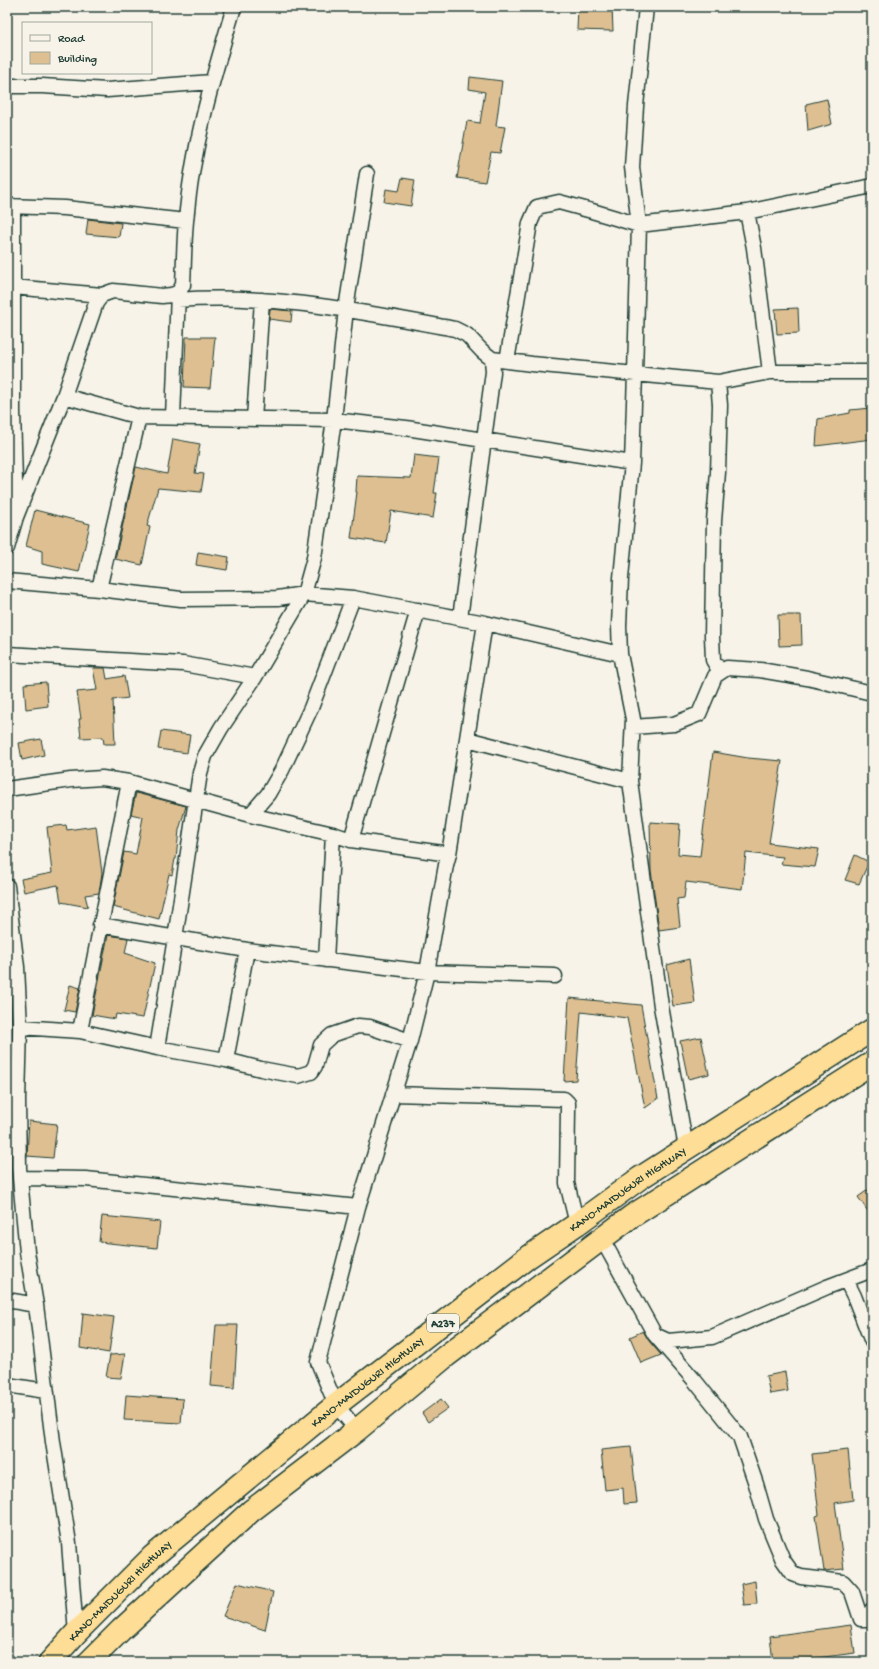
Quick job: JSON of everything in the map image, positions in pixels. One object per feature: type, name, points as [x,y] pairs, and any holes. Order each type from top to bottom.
[{"type":"highway","name":"KANO-MAIDUGURI HIGHWAY","points":[[50,1662],[76,1633],[152,1557],[336,1405],[527,1258],[640,1178],[872,1030]]},
{"type":"highway","name":"A237","points":[[89,1662],[121,1630],[251,1511],[357,1430],[446,1356],[632,1216],[872,1063]]},
{"type":"street","points":[[173,417],[177,296],[183,285],[186,221],[201,125],[234,7]]},
{"type":"street","points":[[646,7],[636,106],[632,168],[639,225],[635,374],[632,462],[619,626],[620,654],[633,719],[630,781],[661,1006],[686,1148]]},
{"type":"street","points":[[7,86],[42,86],[107,90],[212,82]]},
{"type":"street","points":[[157,1048],[200,773],[205,756],[221,728],[255,677],[304,594],[314,558],[334,420],[346,309],[367,174]]},
{"type":"street","points":[[507,361],[530,223],[537,207],[559,202],[592,210],[639,225],[747,212],[872,186]]},
{"type":"street","points":[[16,517],[10,411],[13,287],[10,206],[65,208],[186,221]]},
{"type":"street","points":[[747,212],[754,248],[770,372]]},
{"type":"street","points":[[13,287],[102,295],[113,292],[162,296],[262,300],[346,309],[455,329],[467,335],[492,359],[635,374],[718,382],[770,372],[872,372]]},
{"type":"street","points":[[7,548],[16,517],[64,396],[96,303],[102,295]]},
{"type":"street","points":[[254,419],[262,300]]},
{"type":"street","points":[[460,618],[493,372],[492,359]]},
{"type":"street","points":[[718,382],[720,405],[718,472],[714,521],[712,636],[713,660],[720,672]]},
{"type":"street","points":[[64,396],[139,417],[334,420],[406,428],[632,462]]},
{"type":"street","points":[[99,589],[139,417]]},
{"type":"street","points":[[7,581],[99,589],[181,599],[278,598],[304,594],[353,598],[485,623],[620,654]]},
{"type":"street","points":[[250,815],[268,794],[282,770],[311,708],[353,598]]},
{"type":"street","points":[[351,840],[418,610]]},
{"type":"street","points":[[357,1430],[336,1405],[318,1362],[358,1207],[410,1041],[427,972],[449,854],[485,623]]},
{"type":"street","points":[[7,654],[184,664],[255,677]]},
{"type":"street","points":[[633,727],[674,724],[699,714],[715,676],[727,668],[760,670],[807,678],[872,693]]},
{"type":"street","points":[[468,739],[630,781]]},
{"type":"street","points":[[7,788],[71,780],[102,778],[129,782],[196,801],[333,834],[351,840],[449,854]]},
{"type":"street","points":[[80,1031],[129,782]]},
{"type":"street","points":[[326,960],[333,834]]},
{"type":"street","points":[[7,886],[12,968],[20,1027],[15,1171],[36,1305],[53,1442],[69,1543],[76,1633]]},
{"type":"street","points":[[100,925],[247,950],[427,972],[555,976]]},
{"type":"street","points":[[226,1060],[247,950]]},
{"type":"street","points":[[20,1027],[80,1031],[298,1076],[312,1072],[321,1044],[332,1035],[358,1026],[370,1027],[410,1041]]},
{"type":"street","points":[[393,1094],[564,1099],[568,1103],[567,1183],[577,1224]]},
{"type":"street","points":[[15,1171],[358,1207]]},
{"type":"street","points":[[602,1239],[655,1335],[695,1381],[740,1437],[766,1519],[782,1560],[793,1574],[801,1577],[843,1582],[852,1592],[861,1619],[867,1619],[872,1610]]},
{"type":"street","points":[[655,1335],[668,1341],[712,1337],[828,1287],[872,1270]]},
{"type":"street","points":[[846,1280],[872,1342]]},
{"type":"street","points":[[7,1300],[36,1305]]},
{"type":"street","points":[[7,1385],[46,1391]]},
{"type":"building","points":[[578,7],[612,7],[613,31],[577,30]]},
{"type":"building","points":[[470,77],[502,81],[496,126],[505,127],[500,153],[491,152],[485,182],[457,178],[467,121],[480,123],[485,92],[469,89]]},
{"type":"building","points":[[827,99],[832,124],[808,131],[806,104]]},
{"type":"building","points":[[402,178],[415,180],[411,206],[384,202],[386,189],[399,191]]},
{"type":"building","points":[[88,219],[121,223],[119,237],[86,234]]},
{"type":"building","points":[[798,308],[799,333],[777,334],[775,309]]},
{"type":"building","points":[[270,309],[292,311],[291,322],[269,319]]},
{"type":"building","points":[[186,337],[215,337],[210,388],[184,387]]},
{"type":"building","points":[[872,408],[872,439],[816,446],[818,419],[850,413],[850,410]]},
{"type":"building","points":[[173,439],[200,444],[195,473],[204,474],[201,492],[158,488],[147,526],[150,527],[142,565],[115,559],[136,467],[167,474]]},
{"type":"building","points":[[414,455],[439,458],[434,493],[437,493],[433,518],[391,511],[386,543],[351,538],[357,492],[357,476],[411,478]]},
{"type":"building","points":[[35,510],[90,524],[79,572],[42,564],[42,551],[26,546]]},
{"type":"building","points":[[198,552],[229,557],[227,570],[196,565]]},
{"type":"building","points":[[778,615],[801,615],[802,645],[779,646]]},
{"type":"building","points":[[93,668],[105,668],[107,679],[124,676],[128,698],[113,700],[115,744],[104,744],[103,737],[81,738],[79,719],[81,719],[77,692],[97,690]]},
{"type":"building","points":[[46,682],[48,706],[26,709],[24,684]]},
{"type":"building","points":[[161,731],[190,735],[187,753],[158,749]]},
{"type":"building","points":[[41,739],[44,755],[22,760],[19,743]]},
{"type":"building","points":[[713,752],[748,758],[782,761],[769,843],[819,849],[815,867],[781,864],[783,857],[746,853],[742,889],[686,882],[684,898],[677,899],[680,927],[659,930],[651,870],[650,822],[680,824],[678,854],[700,856]]},
{"type":"building","points":[[136,793],[186,806],[179,830],[176,859],[172,875],[169,874],[159,919],[113,907],[124,852],[136,854],[143,817],[131,814]]},
{"type":"building","points":[[66,825],[67,830],[96,826],[102,873],[99,893],[85,895],[88,907],[61,902],[58,885],[24,892],[21,879],[52,873],[47,827]]},
{"type":"building","points":[[855,855],[869,862],[859,884],[845,880]]},
{"type":"building","points":[[108,935],[128,938],[125,953],[155,963],[143,1018],[116,1014],[115,1019],[92,1015]]},
{"type":"building","points":[[689,959],[695,1003],[673,1006],[667,965]]},
{"type":"building","points":[[70,985],[80,988],[75,1012],[64,1010]]},
{"type":"building","points":[[569,998],[641,1005],[658,1099],[645,1108],[627,1018],[581,1012],[576,1080],[564,1081]]},
{"type":"building","points":[[701,1037],[709,1074],[688,1079],[680,1041]]},
{"type":"building","points":[[29,1121],[57,1124],[53,1158],[27,1156]]},
{"type":"building","points":[[872,1187],[872,1217],[858,1197]]},
{"type":"building","points":[[102,1216],[160,1222],[157,1248],[99,1242]]},
{"type":"building","points":[[83,1313],[114,1317],[109,1353],[80,1348]]},
{"type":"building","points":[[216,1325],[238,1325],[234,1388],[211,1386]]},
{"type":"building","points":[[643,1331],[661,1355],[641,1363],[630,1337]]},
{"type":"building","points":[[125,1354],[121,1378],[106,1377],[110,1355]]},
{"type":"building","points":[[785,1372],[788,1391],[770,1394],[766,1376]]},
{"type":"building","points":[[126,1395],[183,1399],[181,1423],[124,1420]]},
{"type":"building","points":[[441,1399],[448,1408],[428,1422],[422,1413]]},
{"type":"building","points":[[631,1447],[637,1503],[624,1504],[623,1488],[605,1490],[601,1450]]},
{"type":"building","points":[[848,1450],[853,1500],[835,1503],[844,1569],[824,1571],[816,1516],[819,1515],[812,1454]]},
{"type":"building","points":[[755,1581],[757,1604],[744,1605],[741,1584]]},
{"type":"building","points":[[237,1583],[273,1592],[265,1630],[223,1616]]},
{"type":"building","points":[[851,1625],[855,1653],[786,1662],[773,1662],[770,1636]]}]
